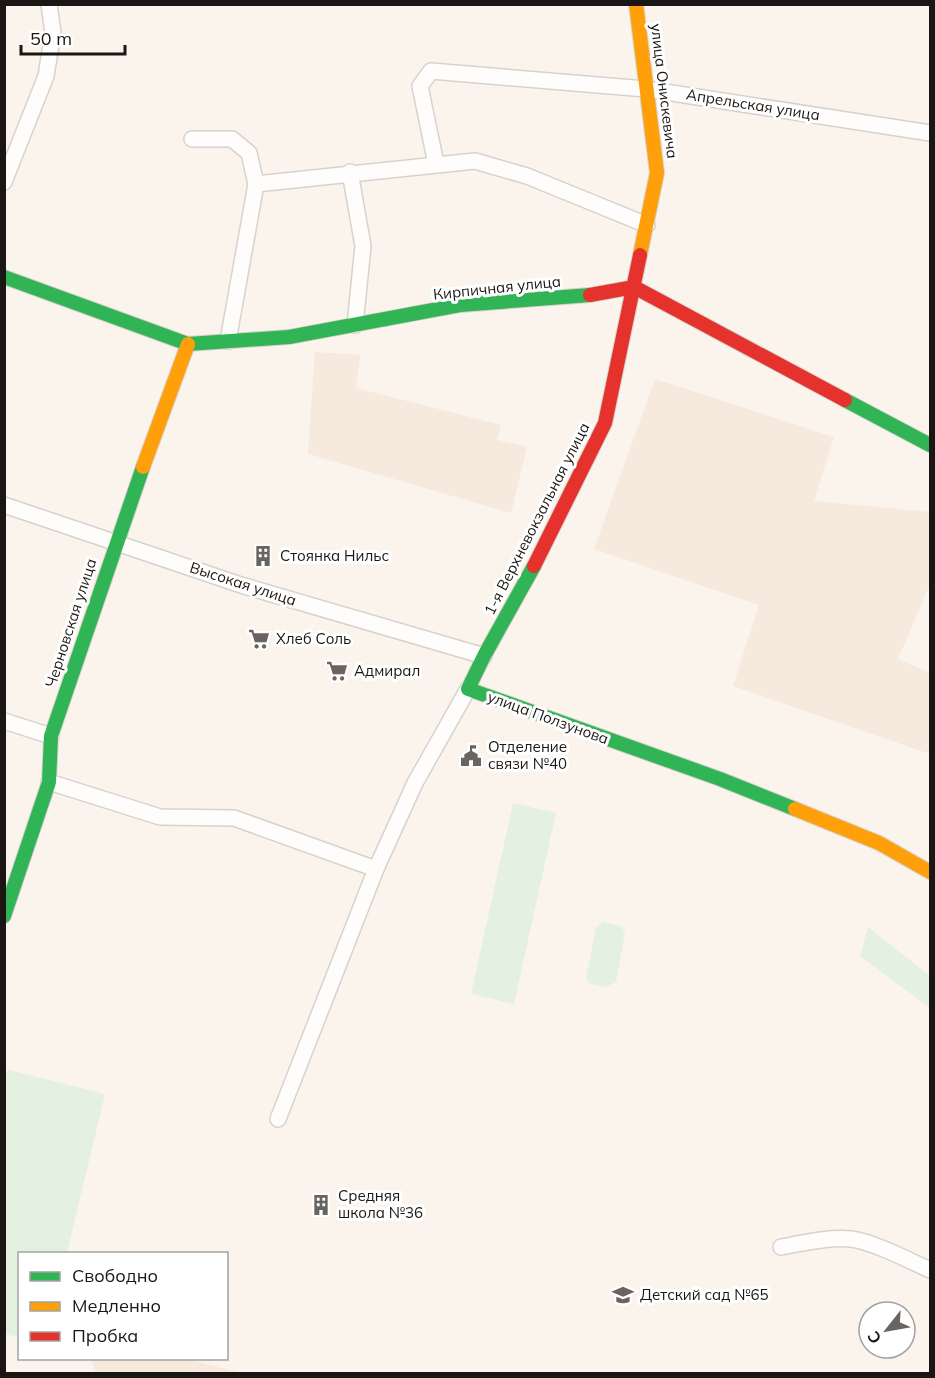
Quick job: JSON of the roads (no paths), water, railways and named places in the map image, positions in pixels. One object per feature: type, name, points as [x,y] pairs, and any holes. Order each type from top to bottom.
[{"type":"street","points":[[4,182],[46,76],[53,33],[49,4]]},
{"type":"street","name":"улица Онискевича","points":[[634,287],[657,173],[636,4]]},
{"type":"street","name":"Апрельская улица","points":[[436,164],[420,86],[431,71],[646,89],[930,133]]},
{"type":"street","points":[[192,139],[232,139],[249,153],[256,183],[228,341]]},
{"type":"street","points":[[256,183],[475,161],[526,176],[647,225]]},
{"type":"street","points":[[350,172],[363,246],[355,325]]},
{"type":"street","name":"Кирпичная улица","points":[[4,277],[188,344],[289,337],[460,305],[587,296],[634,287]]},
{"type":"street","points":[[634,287],[930,445]]},
{"type":"street","name":"1-я Верхневокзальная улица","points":[[468,689],[538,559],[606,423],[634,287]]},
{"type":"street","name":"Черновская улица","points":[[4,916],[49,782],[51,736],[116,542],[188,344]]},
{"type":"street","name":"Высокая улица","points":[[4,505],[241,585],[484,656]]},
{"type":"street","name":"улица Ползунова","points":[[278,1119],[376,869],[415,783],[468,689],[720,779],[879,843],[930,872]]},
{"type":"street","points":[[4,721],[51,736]]},
{"type":"street","points":[[49,782],[160,817],[234,818],[376,869]]},
{"type":"street","points":[[781,1247],[823,1240],[863,1241],[930,1270]]},
{"type":"place","name":"Стоянка Нильс","points":[[263,556]]},
{"type":"place","name":"Хлеб Соль","points":[[259,639]]},
{"type":"place","name":"Адмирал","points":[[337,671]]},
{"type":"place","name":"Отделение связи №40","points":[[471,756]]},
{"type":"place","name":"Средняя школа №36","points":[[321,1205]]},
{"type":"place","name":"Детский сад №65","points":[[623,1295]]}]
